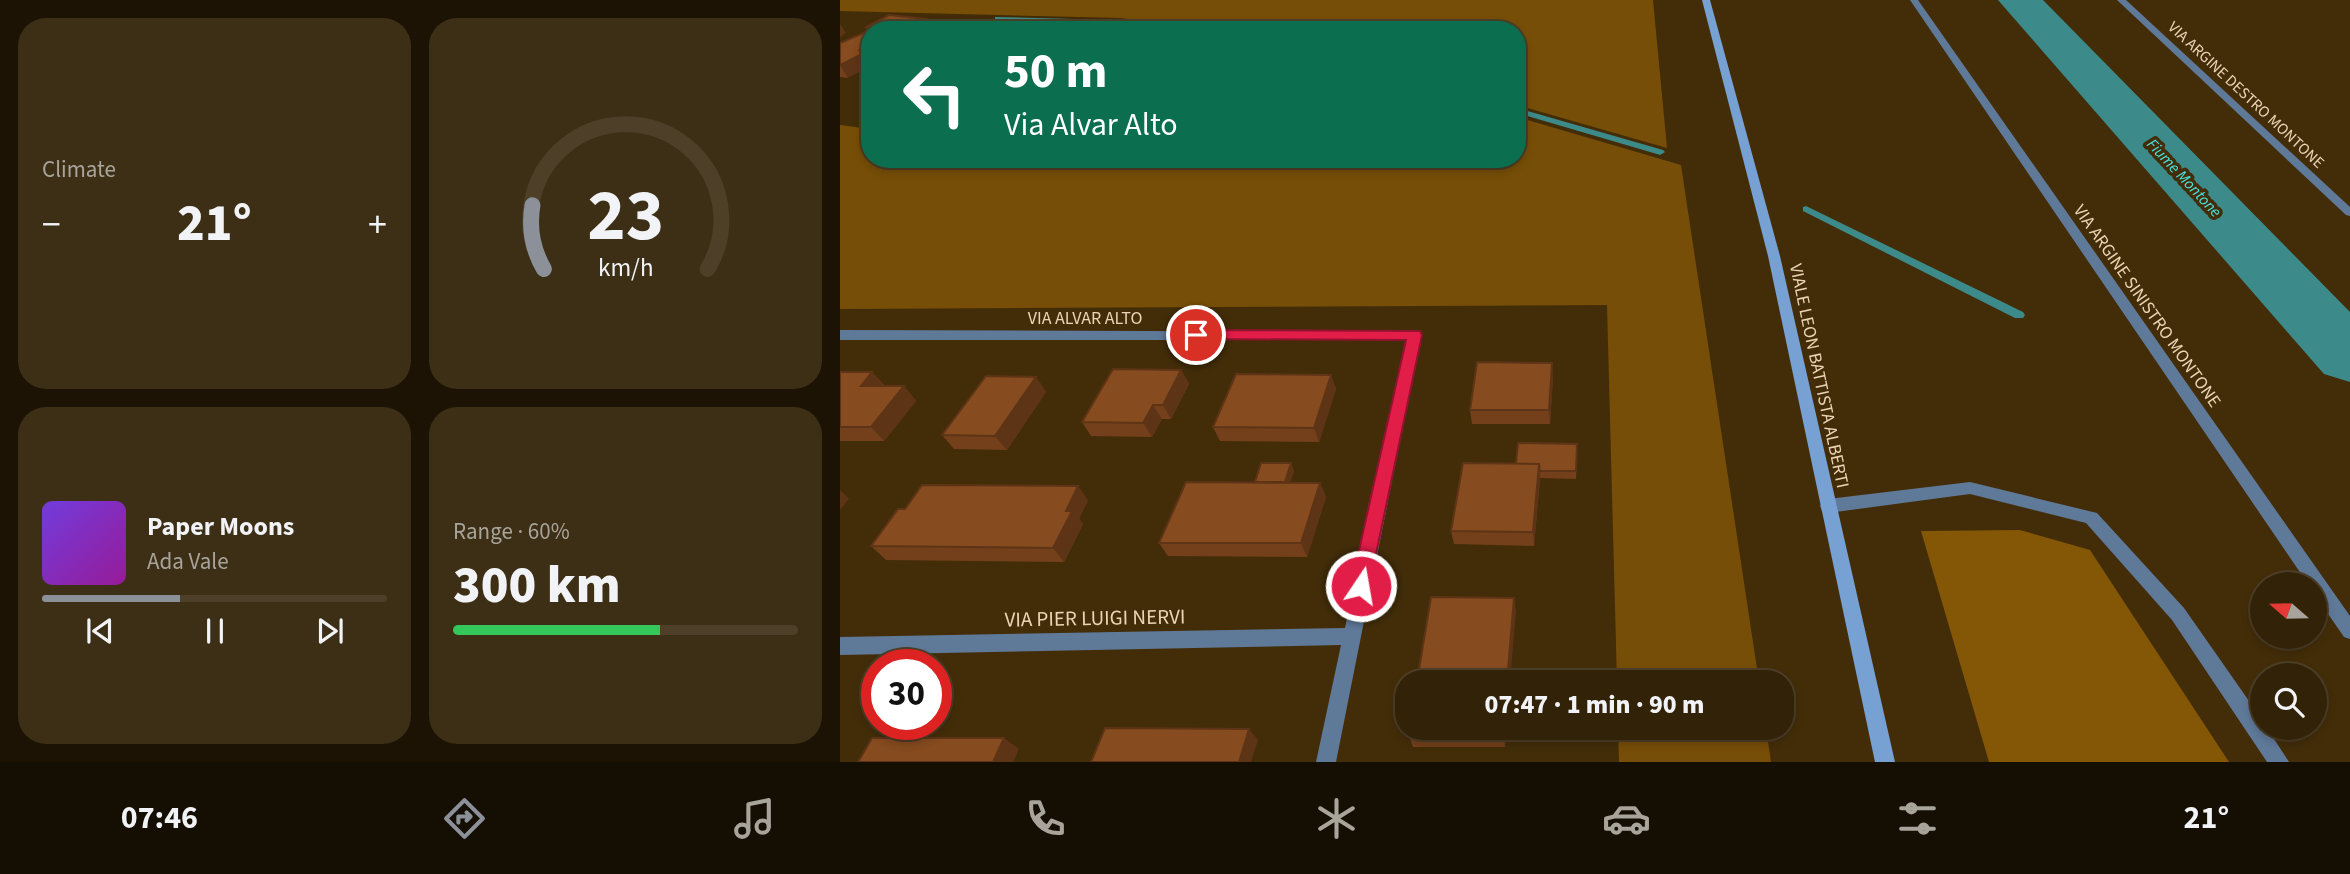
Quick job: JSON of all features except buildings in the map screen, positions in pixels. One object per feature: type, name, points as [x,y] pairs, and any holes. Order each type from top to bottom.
[{"type":"main road","name":"VIALE LEON BATTISTA ALBERTI","points":[[1706,0],[1774,256],[1885,762]]},
{"type":"street","name":"VIA ARGINE SINISTRO MONTONE","points":[[1914,0],[2350,631]]},
{"type":"street","name":"VIA ARGINE DESTRO MONTONE","points":[[2121,0],[2350,213]]},
{"type":"street","name":"VIA ALVAR ALTO","points":[[840,335],[1415,335],[1350,636]]},
{"type":"street","points":[[1828,506],[1970,488],[2091,518],[2178,614],[2280,762]]},
{"type":"street","points":[[1326,762],[1350,636]]},
{"type":"street","name":"VIA PIER LUIGI NERVI","points":[[840,646],[1350,636]]},
{"type":"shaded area","points":[[840,0],[1653,0],[1667,148],[1526,108],[1526,21],[1144,21],[1120,18],[840,11]]},
{"type":"shaded area","points":[[1526,120],[1681,165],[1757,670],[1617,670],[1607,305],[840,309],[840,125],[861,128],[861,168],[1526,168]]},
{"type":"shaded area","points":[[2020,530],[2090,550],[2229,762],[1989,762],[1921,531]]},
{"type":"shaded area","points":[[1618,740],[1768,740],[1771,762],[1619,762]]},
{"type":"waterway","name":"Fiume Montone","points":[[2019,0],[2350,356]]},
{"type":"waterway","points":[[998,19],[1075,21]]},
{"type":"waterway","points":[[1526,113],[1660,152]]},
{"type":"waterway","points":[[1806,209],[2019,315]]},
{"type":"route","points":[[1196,335],[1415,335],[1361,586]]}]
